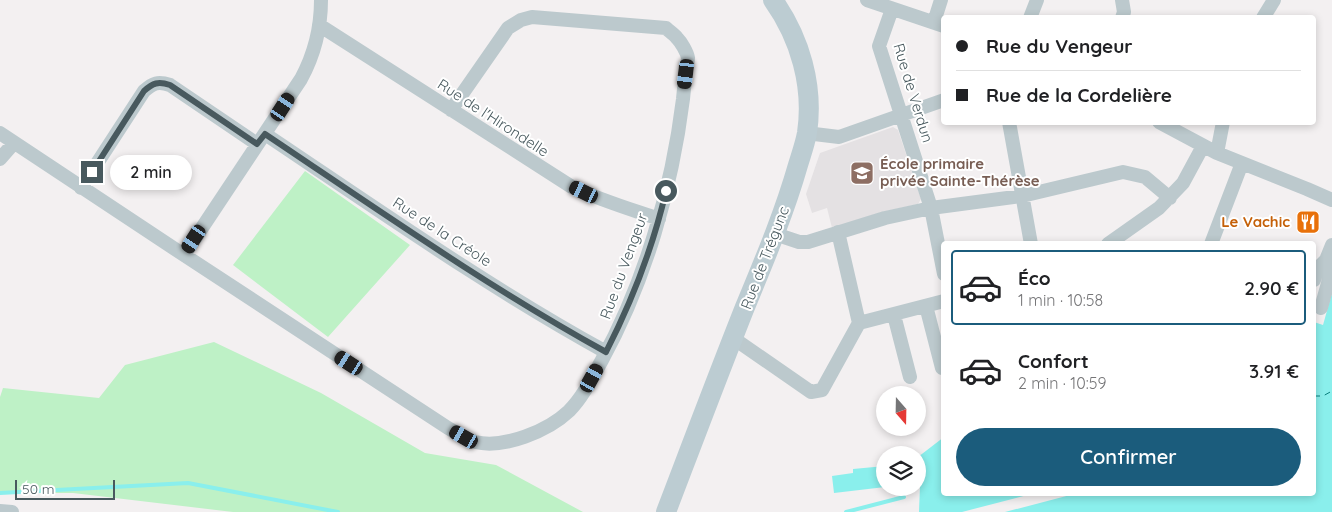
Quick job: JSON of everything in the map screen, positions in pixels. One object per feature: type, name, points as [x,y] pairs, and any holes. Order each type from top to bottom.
[{"type":"main road","name":"Rue de Trégunc","points":[[666,512],[792,188],[806,133],[808,93],[801,54],[773,0]]},
{"type":"street","points":[[0,133],[184,255],[301,80],[315,45],[321,0]]},
{"type":"street","points":[[868,0],[939,24],[941,0]]},
{"type":"street","points":[[1031,15],[1036,0]]},
{"type":"street","points":[[1265,15],[1274,0]]},
{"type":"street","name":"Rue de Verdun","points":[[892,9],[879,46],[932,208],[941,258]]},
{"type":"street","name":"Rue du Vengeur","points":[[184,255],[448,428],[469,439],[484,443],[507,442],[519,439],[555,422],[569,411],[580,398],[620,325],[660,219],[679,127],[688,56],[677,37],[666,28],[532,17],[521,20],[508,28],[451,110]]},
{"type":"street","name":"Rue de l'Hirondelle","points":[[319,25],[572,187],[606,201],[660,219]]},
{"type":"street","name":"Rue de la Créole","points":[[81,188],[144,91],[151,84],[158,82],[170,85],[261,139],[554,323],[606,352]]},
{"type":"street","points":[[806,133],[839,138],[941,101]]},
{"type":"street","points":[[1010,125],[1030,241]]},
{"type":"street","points":[[1164,125],[1217,154],[1307,188],[1332,200]]},
{"type":"street","points":[[1217,154],[1222,125]]},
{"type":"street","points":[[0,159],[14,142]]},
{"type":"street","points":[[1112,241],[1170,198],[1183,183],[1203,146]]},
{"type":"street","points":[[1212,241],[1242,163]]},
{"type":"street","points":[[775,234],[799,242],[808,242],[885,218],[932,208],[1022,196],[1122,172],[1145,177],[1170,198]]},
{"type":"street","points":[[733,338],[811,392],[822,390],[859,323],[838,232]]},
{"type":"street","points":[[1316,274],[1318,268],[1326,260],[1332,245]]},
{"type":"street","points":[[1321,308],[1331,272],[1326,260]]},
{"type":"street","points":[[859,323],[941,302]]},
{"type":"street","points":[[926,306],[941,364]]},
{"type":"street","points":[[894,314],[910,377]]},
{"type":"street","points":[[0,510],[12,512]]},
{"type":"shaded area","name":"École primaire privée Sainte-Thérèse","points":[[893,127],[898,130],[921,199],[918,204],[882,212],[832,228],[827,208],[812,213],[806,194],[820,153]]},
{"type":"green space","points":[[305,171],[410,245],[328,337],[233,265]]},
{"type":"green space","points":[[214,342],[321,393],[425,453],[496,465],[583,512],[233,512],[73,493],[0,493],[0,397],[3,388],[99,398],[125,365]]},
{"type":"water","points":[[1332,293],[1332,512],[919,512],[920,496],[926,496],[926,451],[941,439],[941,496],[1316,496],[1316,323],[1323,325]]},
{"type":"water","points":[[876,467],[876,488],[834,493],[832,476],[853,473],[853,469]]},
{"type":"pier","points":[[1023,496],[1066,496],[1005,512],[962,512]]},
{"type":"waterway","points":[[0,493],[188,483],[338,512]]},
{"type":"waterway","points":[[846,512],[904,497]]},
{"type":"ferry route","points":[[1316,396],[1323,396],[1332,391]]},
{"type":"place","name":"École primaire privée Sainte-Thérèse","points":[[862,173]]},
{"type":"place","name":"Le Vachic","points":[[1308,222]]},
{"type":"route","points":[[92,172],[144,91],[151,84],[158,82],[170,85],[257,144],[265,134],[428,243],[554,323],[606,352],[631,298],[660,219],[666,191]]}]
